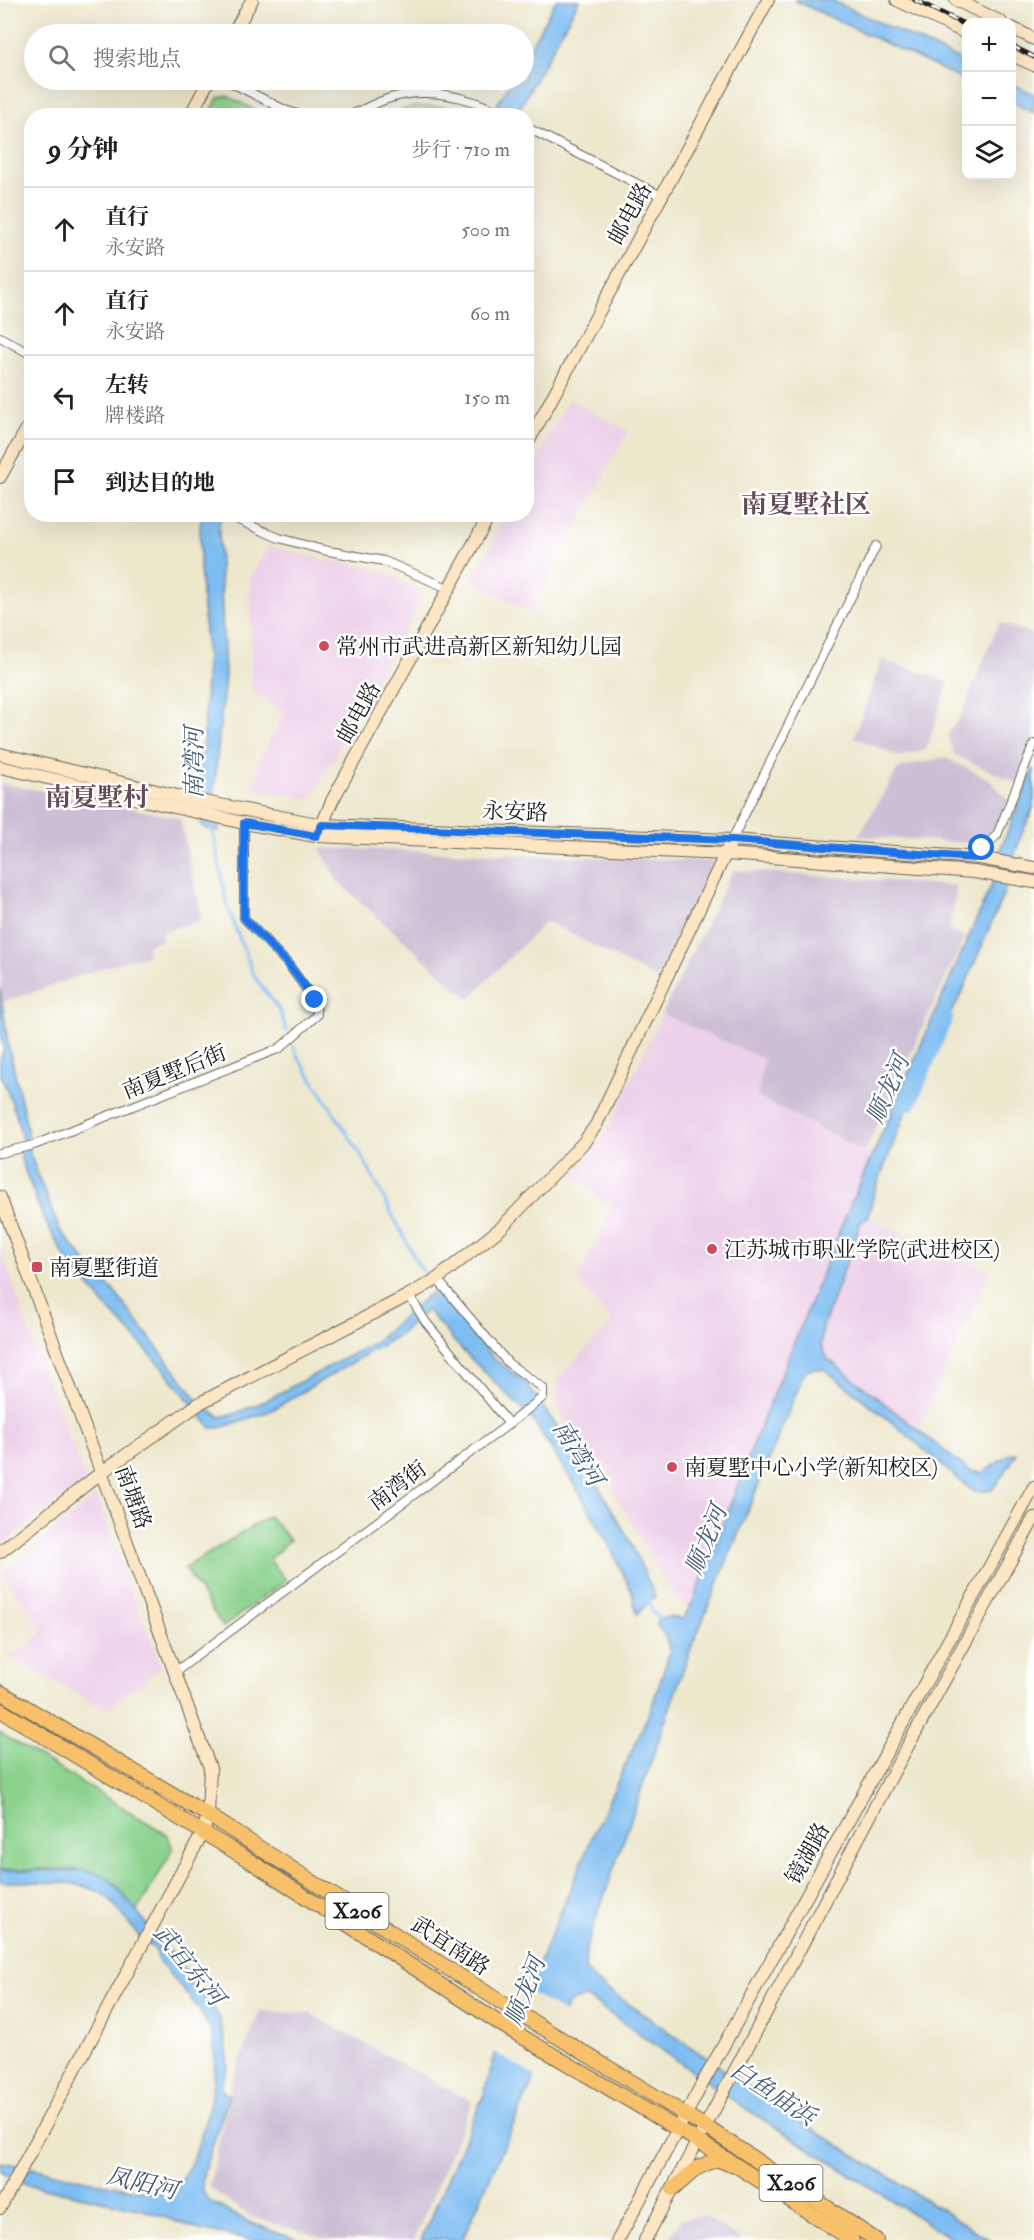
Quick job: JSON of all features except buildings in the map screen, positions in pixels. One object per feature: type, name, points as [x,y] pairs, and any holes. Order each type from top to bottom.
[{"type":"main road","name":"武宜南路","points":[[0,1692],[208,1815],[507,2006],[706,2127],[876,2240]]},
{"type":"main road","name":"武宜南路","points":[[0,1710],[203,1832],[499,2023],[698,2141],[852,2240]]},
{"type":"main road","points":[[674,2188],[697,2168],[717,2159],[742,2169]]},
{"type":"street","points":[[239,24],[252,0]]},
{"type":"street","name":"邮电路","points":[[534,431],[768,0]]},
{"type":"street","points":[[897,0],[962,31]]},
{"type":"street","points":[[956,0],[993,18]]},
{"type":"street","points":[[1016,30],[1034,39]]},
{"type":"street","points":[[1016,57],[1034,65]]},
{"type":"street","points":[[194,108],[204,90]]},
{"type":"street","points":[[246,90],[281,108]]},
{"type":"street","points":[[366,108],[386,99],[417,92],[451,96],[493,108]]},
{"type":"street","points":[[534,131],[663,197]]},
{"type":"street","points":[[0,337],[24,350]]},
{"type":"street","points":[[0,477],[24,434]]},
{"type":"street","points":[[242,522],[279,537],[322,550],[384,561],[450,589]]},
{"type":"street","name":"邮电路","points":[[319,831],[332,801],[486,522]]},
{"type":"street","points":[[0,1552],[102,1472],[216,1393],[411,1299],[501,1228],[584,1142],[596,1125],[876,546]]},
{"type":"street","points":[[976,858],[997,835],[1034,744]]},
{"type":"street","name":"永安路","points":[[0,754],[229,813],[319,831],[732,840],[976,858],[1034,868]]},
{"type":"street","name":"永安路","points":[[0,766],[200,806]]},
{"type":"street","name":"永安路","points":[[229,813],[244,823],[319,831],[726,854],[974,872],[1034,882]]},
{"type":"street","name":"南夏墅后街","points":[[0,1153],[34,1145],[280,1048],[317,1014],[315,1000],[288,964],[244,918],[244,823]]},
{"type":"street","name":"南塘路","points":[[0,1197],[210,1768],[208,1815],[203,1832],[0,2208]]},
{"type":"street","name":"南湾街","points":[[175,1672],[543,1397],[543,1388],[508,1363],[437,1279]]},
{"type":"street","points":[[411,1299],[425,1321],[509,1424]]},
{"type":"street","name":"镜湖路","points":[[618,2240],[701,2086],[1034,1487]]},
{"type":"street","name":"镜湖路","points":[[645,2240],[894,1771],[1034,1518]]},
{"type":"shaded area","points":[[569,399],[628,431],[530,612],[471,581],[503,522],[534,522],[534,465]]},
{"type":"shaded area","name":"常州市武进高新区新知幼儿园","points":[[268,546],[319,559],[369,567],[388,574],[419,591],[422,599],[310,799],[253,789],[259,761],[285,711],[252,692],[249,580]]},
{"type":"shaded area","points":[[999,622],[1034,635],[1034,739],[1017,783],[955,755],[947,735],[961,716]]},
{"type":"shaded area","points":[[882,659],[949,682],[926,750],[899,757],[854,737]]},
{"type":"shaded area","points":[[944,757],[987,778],[1009,800],[988,844],[858,836],[899,768]]},
{"type":"shaded area","points":[[0,783],[180,818],[202,920],[160,932],[163,939],[146,946],[148,955],[117,963],[1,1003]]},
{"type":"shaded area","points":[[320,848],[714,861],[657,979],[546,921],[469,999],[338,882]]},
{"type":"shaded area","points":[[733,870],[957,886],[949,930],[965,937],[865,1151],[757,1097],[764,1059],[662,1014]]},
{"type":"shaded area","name":"江苏城市职业学院(武进校区)","points":[[662,1014],[764,1059],[757,1097],[873,1155],[845,1217],[689,1609],[669,1587],[614,1493],[613,1480],[607,1470],[592,1463],[557,1407],[559,1377],[612,1322],[577,1280],[612,1208],[571,1173],[607,1132]]},
{"type":"shaded area","name":"江苏城市职业学院(武进校区)","points":[[868,1218],[991,1271],[918,1429],[827,1358],[821,1346],[822,1329],[861,1222]]},
{"type":"shaded area","points":[[0,1246],[43,1370],[86,1481],[0,1545]]},
{"type":"shaded area","points":[[97,1495],[133,1597],[162,1666],[107,1709],[10,1659],[44,1631],[2,1572]]},
{"type":"shaded area","points":[[260,2011],[311,2014],[472,2102],[414,2240],[332,2240],[251,2217],[209,2187],[232,2080]]},
{"type":"shaded area","points":[[703,2215],[742,2240],[669,2240],[681,2219]]},
{"type":"green space","points":[[227,96],[251,108],[213,108],[218,98]]},
{"type":"green space","points":[[440,106],[450,108],[409,108]]},
{"type":"green space","points":[[269,1516],[290,1540],[269,1559],[286,1580],[223,1627],[185,1568]]},
{"type":"green space","points":[[0,1733],[168,1835],[173,1850],[136,1913],[115,1885],[95,1873],[69,1869],[0,1870]]},
{"type":"water","points":[[556,0],[579,0],[534,82],[534,41]]},
{"type":"water","points":[[794,0],[831,0],[962,61],[962,79]]},
{"type":"water","points":[[1016,86],[1034,94],[1034,113],[1016,104]]},
{"type":"water","points":[[506,90],[530,90],[520,108],[495,108]]},
{"type":"water","points":[[201,522],[220,522],[225,675],[214,789],[219,832],[202,827],[195,784],[203,750],[207,657],[200,569]]},
{"type":"water","points":[[1034,768],[1034,806],[1019,841],[1004,893],[960,998],[933,1042],[874,1193],[868,1218],[861,1222],[822,1329],[821,1346],[827,1358],[970,1471],[983,1473],[1009,1454],[1016,1453],[992,1490],[979,1492],[970,1489],[899,1428],[824,1369],[811,1369],[804,1374],[688,1656],[586,1948],[585,1969],[594,1980],[772,2103],[990,2240],[954,2240],[748,2110],[589,1999],[582,1998],[568,2003],[462,2240],[421,2240],[484,2094],[496,2051],[543,1954],[596,1828],[651,1709],[670,1651],[665,1636],[657,1625],[659,1619],[668,1617],[683,1619],[693,1602],[760,1427],[845,1217],[999,868],[1001,848]]},
{"type":"water","points":[[0,989],[30,1154],[59,1229],[91,1268],[113,1290],[208,1410],[220,1417],[263,1402],[375,1342],[427,1296],[437,1290],[493,1358],[526,1383],[593,1477],[629,1539],[655,1596],[637,1614],[632,1592],[609,1545],[579,1492],[532,1419],[461,1349],[427,1310],[399,1335],[270,1411],[220,1428],[211,1428],[163,1368],[102,1302],[63,1254],[42,1215],[21,1160],[22,1140],[16,1114],[0,1072],[0,1060],[4,1049],[0,1032]]},
{"type":"water","points":[[0,1870],[90,1871],[108,1878],[206,1996],[219,2017],[225,2040],[228,2067],[221,2084],[223,2092],[229,2095],[202,2178],[203,2192],[210,2202],[251,2223],[301,2240],[249,2240],[200,2230],[147,2211],[26,2184],[0,2172],[0,2162],[149,2192],[176,2190],[185,2176],[201,2136],[212,2090],[214,2048],[207,2022],[158,1960],[154,1949],[139,1936],[110,1900],[95,1890],[83,1886],[40,1882],[0,1882]]},
{"type":"pier","points":[[523,1988],[566,2014],[538,2078],[493,2051]]},
{"type":"waterway","name":"南湾河","points":[[212,827],[228,909],[254,976],[279,1010],[287,1031]]},
{"type":"waterway","name":"顺龙河","points":[[909,1103],[945,1017]]},
{"type":"waterway","name":"南湾河","points":[[293,1046],[364,1160],[418,1264],[425,1273]]},
{"type":"waterway","name":"南湾河","points":[[649,1600],[652,1612],[663,1621]]},
{"type":"railway","points":[[915,0],[962,23]]},
{"type":"railway","points":[[1016,48],[1034,57]]},
{"type":"place","name":"常州市武进高新区新知幼儿园","points":[[324,646]]},
{"type":"place","name":"江苏城市职业学院(武进校区)","points":[[712,1249]]},
{"type":"place","name":"南夏墅街道","points":[[37,1267]]},
{"type":"place","name":"南夏墅中心小学(新知校区)","points":[[672,1467]]},
{"type":"district","name":"南夏墅社区","points":[[806,504]]},
{"type":"district","name":"南夏墅村","points":[[97,797]]},
{"type":"route","points":[[315,1000],[288,964],[244,918],[244,823],[316,836],[322,825],[732,840],[973,858],[982,848]]},
{"type":"water label","name":"武宜东河","points":[[189,1965]]},
{"type":"water label","name":"白鱼庙浜","points":[[773,2093]]},
{"type":"water label","name":"凤阳河","points":[[142,2183]]}]
